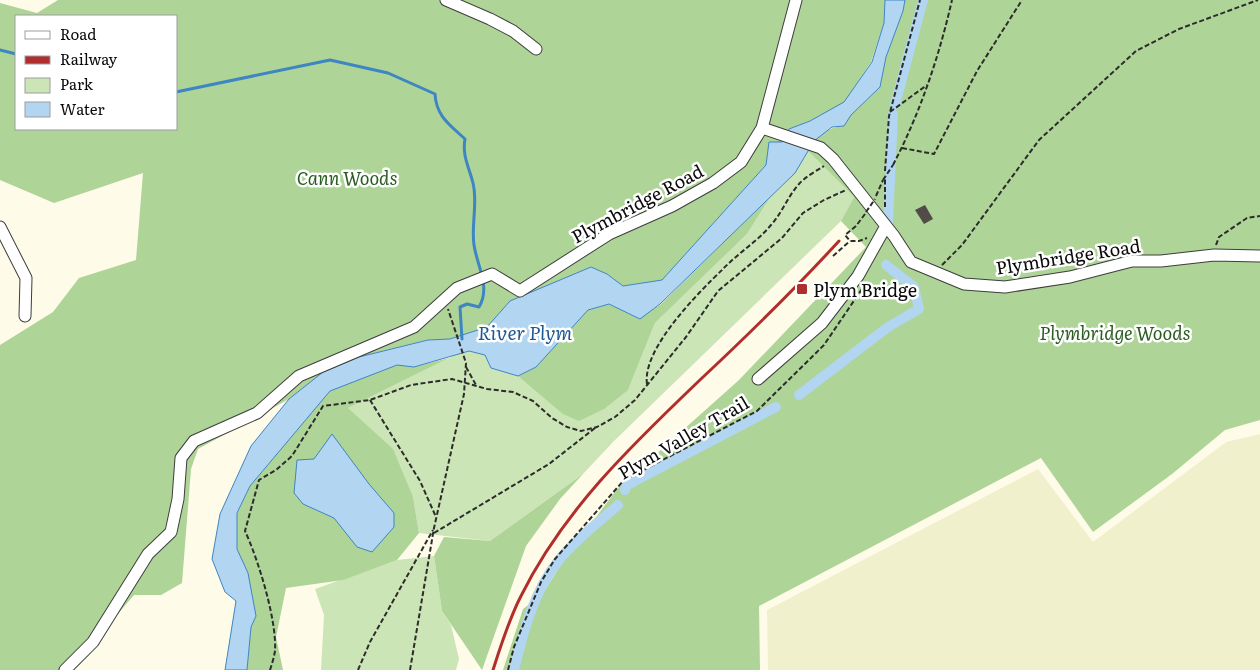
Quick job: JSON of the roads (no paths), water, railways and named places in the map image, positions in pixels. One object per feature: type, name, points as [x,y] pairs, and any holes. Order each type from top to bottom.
[{"type":"street","points":[[446,0],[490,18],[513,31],[536,49]]},
{"type":"street","name":"Plymbridge Road","points":[[65,670],[93,642],[148,554],[170,532],[178,499],[181,458],[194,441],[256,413],[299,376],[414,327],[457,288],[492,274],[520,292],[609,234],[672,206],[713,182],[741,162],[747,146],[762,128],[796,0]]},
{"type":"street","name":"Plymbridge Road","points":[[762,128],[821,148],[833,159],[885,220],[911,262],[964,284],[1005,287],[1070,277],[1132,261],[1161,261],[1214,255],[1260,256]]},
{"type":"street","points":[[758,378],[822,323],[858,276],[885,220]]},
{"type":"street","points":[[0,227],[26,278],[24,316]]},
{"type":"water","name":"River Plym","points":[[885,0],[905,0],[903,11],[886,57],[880,87],[851,115],[844,126],[832,127],[814,141],[795,173],[660,304],[640,319],[609,304],[588,310],[536,367],[518,376],[491,368],[485,355],[469,351],[414,367],[397,365],[330,391],[250,486],[237,513],[237,549],[248,573],[256,616],[251,627],[247,670],[225,670],[236,601],[225,592],[212,559],[220,514],[251,446],[289,399],[323,372],[359,357],[428,340],[450,339],[487,327],[510,301],[591,267],[607,274],[623,286],[662,280],[766,165],[769,142],[782,142],[789,129],[810,121],[844,102],[872,62],[884,23]]},
{"type":"water","points":[[332,434],[369,484],[394,513],[394,527],[372,552],[357,547],[334,518],[303,504],[294,493],[297,460],[314,459]]},
{"type":"waterway","points":[[895,105],[923,0]]},
{"type":"waterway","points":[[0,50],[15,54]]},
{"type":"waterway","points":[[178,92],[330,60],[388,73],[435,94],[441,114],[465,139],[465,156],[474,191],[474,245],[484,292],[479,307],[467,304],[460,307],[462,339]]},
{"type":"waterway","points":[[888,222],[893,114]]},
{"type":"waterway","points":[[799,395],[888,327],[919,309],[914,287],[886,265]]},
{"type":"waterway","points":[[625,490],[627,485],[776,407]]},
{"type":"waterway","points":[[514,670],[530,612],[550,572],[572,546],[618,505]]},
{"type":"railway","points":[[493,670],[509,623],[521,596],[538,564],[579,506],[626,453],[676,402],[772,311],[839,241]]},
{"type":"place","name":"Plym Bridge","points":[[802,289]]},
{"type":"park label","name":"Cann Woods","points":[[347,177]]},
{"type":"park label","name":"Plymbridge Woods","points":[[1115,332]]}]
